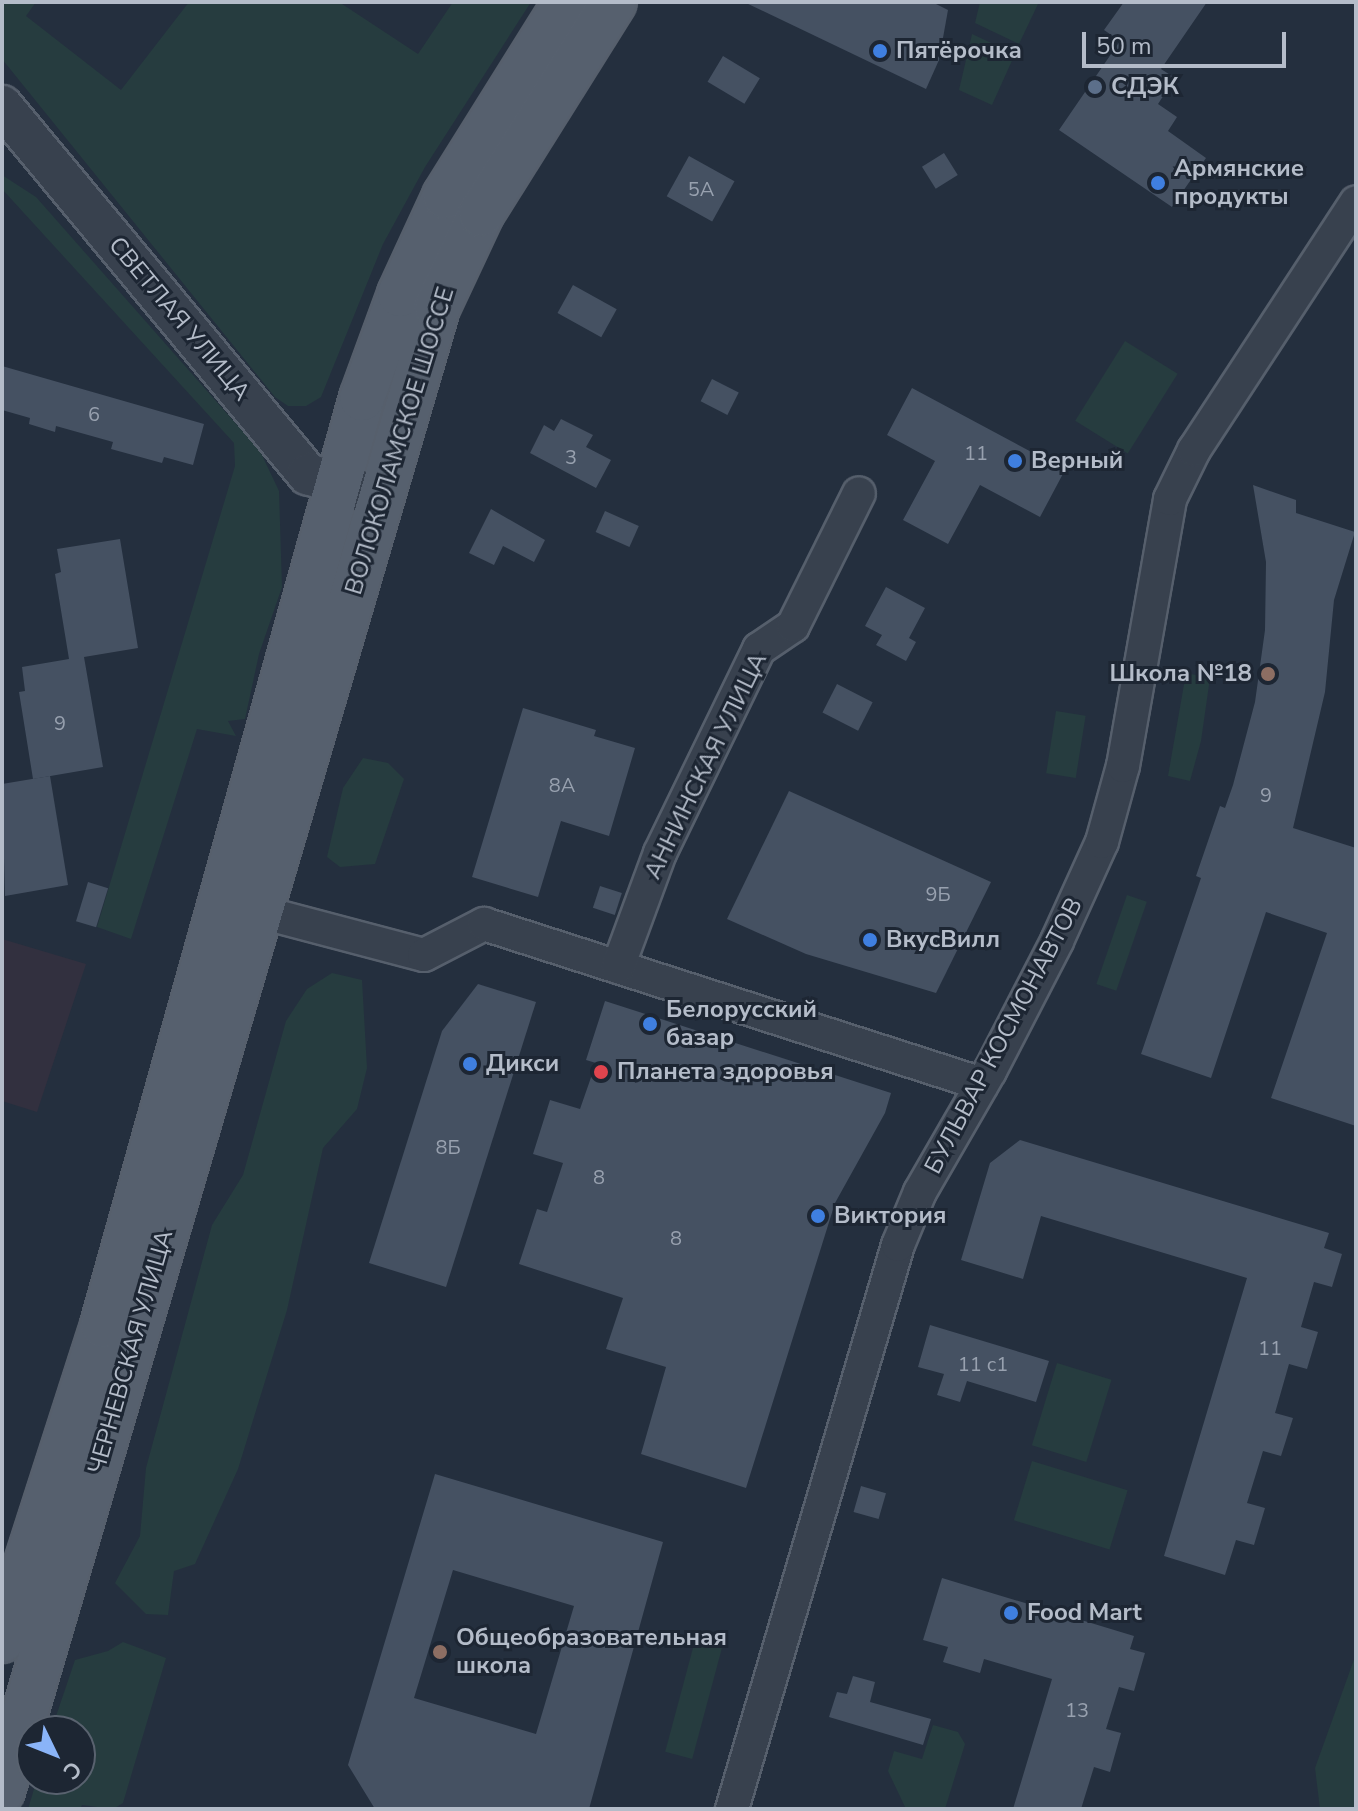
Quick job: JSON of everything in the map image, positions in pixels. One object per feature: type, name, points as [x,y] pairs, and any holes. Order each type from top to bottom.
[{"type":"main road","name":"ВОЛОКОЛАМСКОЕ ШОССЕ","points":[[241,907],[335,484],[395,309],[435,218],[475,144],[566,2]]},
{"type":"main road","name":"ВОЛОКОЛАМСКОЕ ШОССЕ","points":[[241,907],[379,497],[437,308],[458,258],[511,162],[614,2]]},
{"type":"main road","name":"ЧЕРНЕВСКАЯ УЛИЦА","points":[[2,1640],[241,907]]},
{"type":"main road","name":"ЧЕРНЕВСКАЯ УЛИЦА","points":[[2,1791],[241,907]]},
{"type":"street","name":"СВЕТЛАЯ УЛИЦА","points":[[2,106],[308,474],[379,497]]},
{"type":"street","name":"БУЛЬВАР КОСМОНАВТОВ","points":[[732,1809],[898,1245],[920,1192],[982,1084],[1057,941],[1102,842],[1123,766],[1170,499],[1194,450],[1356,202]]},
{"type":"street","name":"АННИНСКАЯ УЛИЦА","points":[[618,967],[660,853],[759,649],[793,626],[859,493]]},
{"type":"street","points":[[241,907],[424,955],[484,924],[982,1084]]},
{"type":"shaded area","points":[[2,939],[86,964],[37,1112],[2,1101]]},
{"type":"green space","points":[[2,2],[36,2],[26,16],[121,90],[189,2],[339,2],[418,54],[453,2],[531,2],[425,167],[383,244],[321,397],[306,406],[288,406],[275,397],[2,59]]},
{"type":"green space","points":[[980,2],[1038,4],[1019,44],[975,23]]},
{"type":"green space","points":[[972,34],[1015,54],[992,105],[959,90]]},
{"type":"green space","points":[[2,175],[36,197],[260,451],[279,491],[282,587],[259,654],[245,719],[228,721],[236,736],[197,729],[131,939],[97,927],[235,466],[234,443],[2,189]]},
{"type":"green space","points":[[1125,341],[1178,374],[1128,454],[1075,421]]},
{"type":"green space","points":[[1186,673],[1210,678],[1201,741],[1190,781],[1168,776]]},
{"type":"green space","points":[[1056,711],[1086,716],[1076,778],[1046,773]]},
{"type":"green space","points":[[363,758],[388,763],[404,779],[375,864],[340,867],[327,857],[343,788]]},
{"type":"green space","points":[[1127,895],[1147,902],[1116,991],[1096,984]]},
{"type":"green space","points":[[332,973],[362,980],[367,1068],[357,1109],[323,1148],[287,1310],[238,1469],[195,1564],[174,1571],[168,1615],[146,1614],[115,1583],[140,1536],[146,1468],[212,1225],[243,1175],[286,1021],[307,989]]},
{"type":"green space","points":[[1057,1363],[1112,1380],[1086,1462],[1032,1445]]},
{"type":"green space","points":[[1032,1461],[1128,1490],[1110,1550],[1014,1520]]},
{"type":"green space","points":[[697,1633],[724,1640],[692,1759],[665,1752]]},
{"type":"green space","points":[[123,1642],[166,1658],[123,1803],[113,1809],[82,1805],[80,1809],[28,1809],[32,1795],[96,1795],[96,1715],[56,1715],[75,1660],[108,1651]]},
{"type":"green space","points":[[1356,1654],[1356,1809],[1320,1809],[1315,1768]]},
{"type":"green space","points":[[933,1725],[958,1732],[965,1744],[945,1809],[906,1809],[888,1771],[894,1751],[922,1759]]},
{"type":"building","points":[[744,2],[932,2],[948,10],[939,60],[926,89]]},
{"type":"building","points":[[1124,2],[1207,2],[1161,69],[1175,78],[1158,104],[1177,117],[1168,131],[1206,158],[1172,207],[1059,130],[1120,41],[1104,30]]},
{"type":"building","points":[[723,56],[760,78],[744,104],[708,82]]},
{"type":"building","points":[[944,153],[958,175],[936,189],[922,167]]},
{"type":"building","points":[[689,156],[734,181],[712,221],[667,196]]},
{"type":"building","points":[[573,285],[617,309],[601,337],[557,313]]},
{"type":"building","points":[[2,366],[204,424],[193,465],[164,457],[162,463],[111,449],[113,442],[56,426],[55,432],[29,424],[30,418],[2,410]]},
{"type":"building","points":[[712,379],[739,393],[727,415],[701,401]]},
{"type":"building","points":[[912,388],[1065,470],[1040,517],[980,485],[948,544],[903,520],[935,461],[887,435]]},
{"type":"building","points":[[561,419],[593,435],[586,447],[611,460],[596,488],[530,453],[544,425],[554,431]]},
{"type":"building","points":[[1253,485],[1296,500],[1296,513],[1355,532],[1334,600],[1325,692],[1293,828],[1356,848],[1356,1126],[1271,1098],[1327,933],[1266,912],[1211,1078],[1141,1054],[1201,878],[1196,876],[1220,806],[1225,808],[1233,785],[1255,702],[1265,630],[1266,562]]},
{"type":"building","points":[[491,509],[545,540],[534,562],[503,546],[494,565],[469,553]]},
{"type":"building","points":[[605,511],[639,526],[629,547],[596,532]]},
{"type":"building","points":[[120,539],[138,648],[84,657],[103,767],[33,779],[19,692],[25,691],[22,667],[69,659],[55,574],[61,572],[57,549]]},
{"type":"building","points":[[886,587],[925,608],[909,638],[916,642],[906,661],[876,645],[882,635],[865,626]]},
{"type":"building","points":[[837,684],[873,702],[858,731],[822,713]]},
{"type":"building","points":[[523,708],[596,730],[594,736],[635,748],[609,836],[561,821],[538,897],[472,877]]},
{"type":"building","points":[[50,776],[68,885],[5,896],[2,784]]},
{"type":"building","points":[[789,791],[991,882],[936,993],[806,954],[727,919]]},
{"type":"building","points":[[88,882],[108,888],[96,927],[76,921]]},
{"type":"building","points":[[600,886],[622,893],[615,915],[593,908]]},
{"type":"building","points":[[478,984],[536,1002],[446,1287],[369,1263],[442,1031]]},
{"type":"building","points":[[605,1001],[891,1093],[885,1113],[835,1203],[746,1488],[641,1454],[666,1367],[606,1349],[623,1298],[519,1264],[537,1209],[547,1212],[563,1163],[533,1154],[550,1100],[580,1109],[596,1063],[586,1060]]},
{"type":"building","points":[[1020,1140],[1329,1233],[1324,1248],[1342,1254],[1332,1287],[1314,1282],[1301,1327],[1318,1332],[1307,1369],[1289,1364],[1275,1413],[1293,1418],[1281,1456],[1263,1451],[1247,1503],[1265,1508],[1254,1545],[1236,1540],[1225,1575],[1164,1556],[1247,1278],[1041,1216],[1023,1279],[961,1260],[990,1163]]},
{"type":"building","points":[[930,1325],[1049,1361],[1036,1402],[967,1381],[960,1402],[937,1395],[944,1374],[918,1367]]},
{"type":"building","points":[[435,1474],[663,1542],[589,1809],[375,1809],[348,1765]],"holes":[[[453,1570],[574,1606],[536,1734],[414,1698]]]},
{"type":"building","points":[[861,1486],[886,1493],[879,1519],[854,1512]]},
{"type":"building","points":[[942,1578],[1134,1636],[1130,1649],[1145,1653],[1134,1691],[1119,1687],[1106,1729],[1121,1733],[1110,1772],[1094,1767],[1081,1809],[1013,1809],[1052,1679],[984,1659],[980,1673],[943,1662],[948,1647],[923,1640]]},
{"type":"building","points":[[853,1676],[875,1682],[870,1702],[931,1719],[923,1745],[829,1717],[837,1692],[847,1694]]},
{"type":"place","name":"Пятёрочка","points":[[880,51]]},
{"type":"place","name":"СДЭК","points":[[1095,87]]},
{"type":"place","name":"Армянские продукты","points":[[1158,183]]},
{"type":"place","name":"Верный","points":[[1015,461]]},
{"type":"place","name":"Школа №18","points":[[1268,674]]},
{"type":"place","name":"ВкусВилл","points":[[870,940]]},
{"type":"place","name":"Белорусский базар","points":[[650,1024]]},
{"type":"place","name":"Дикси","points":[[470,1064]]},
{"type":"place","name":"Планета здоровья","points":[[601,1072]]},
{"type":"place","name":"Виктория","points":[[818,1216]]},
{"type":"place","name":"Food Mart","points":[[1011,1613]]},
{"type":"place","name":"Общеобразовательная школа","points":[[440,1652]]}]
